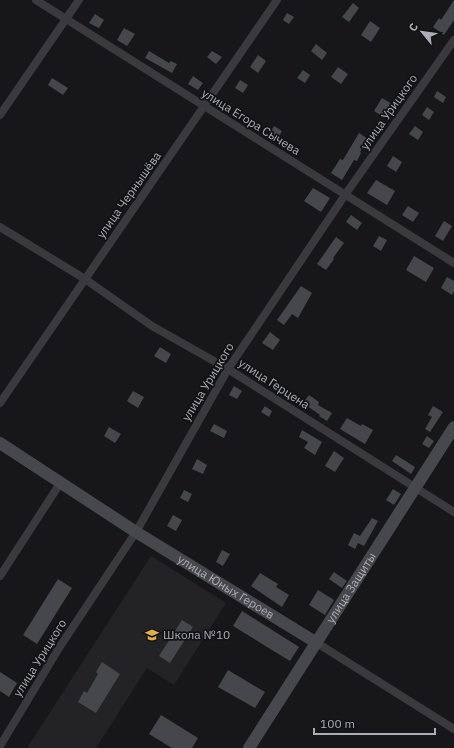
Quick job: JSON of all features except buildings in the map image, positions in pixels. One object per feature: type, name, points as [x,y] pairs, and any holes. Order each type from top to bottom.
[{"type":"street","name":"улица Егора Сычева","points":[[36,0],[454,263]]},
{"type":"street","points":[[0,115],[79,0]]},
{"type":"street","name":"улица Чернышёва","points":[[0,403],[277,0]]},
{"type":"street","name":"улица Урицкого","points":[[0,746],[59,648],[136,532],[228,369],[454,40]]},
{"type":"street","name":"улица Герцена","points":[[0,227],[85,279],[152,326],[228,369],[454,512]]},
{"type":"street","name":"улица Защиты","points":[[249,748],[454,427]]},
{"type":"street","name":"улица Юных Героев","points":[[0,443],[136,532],[317,643],[454,730]]},
{"type":"street","points":[[0,576],[61,482]]},
{"type":"shaded area","name":"Школа №10","points":[[151,556],[226,603],[174,685],[147,668],[96,748],[27,748]]},
{"type":"place","name":"Школа №10","points":[[152,635]]}]
